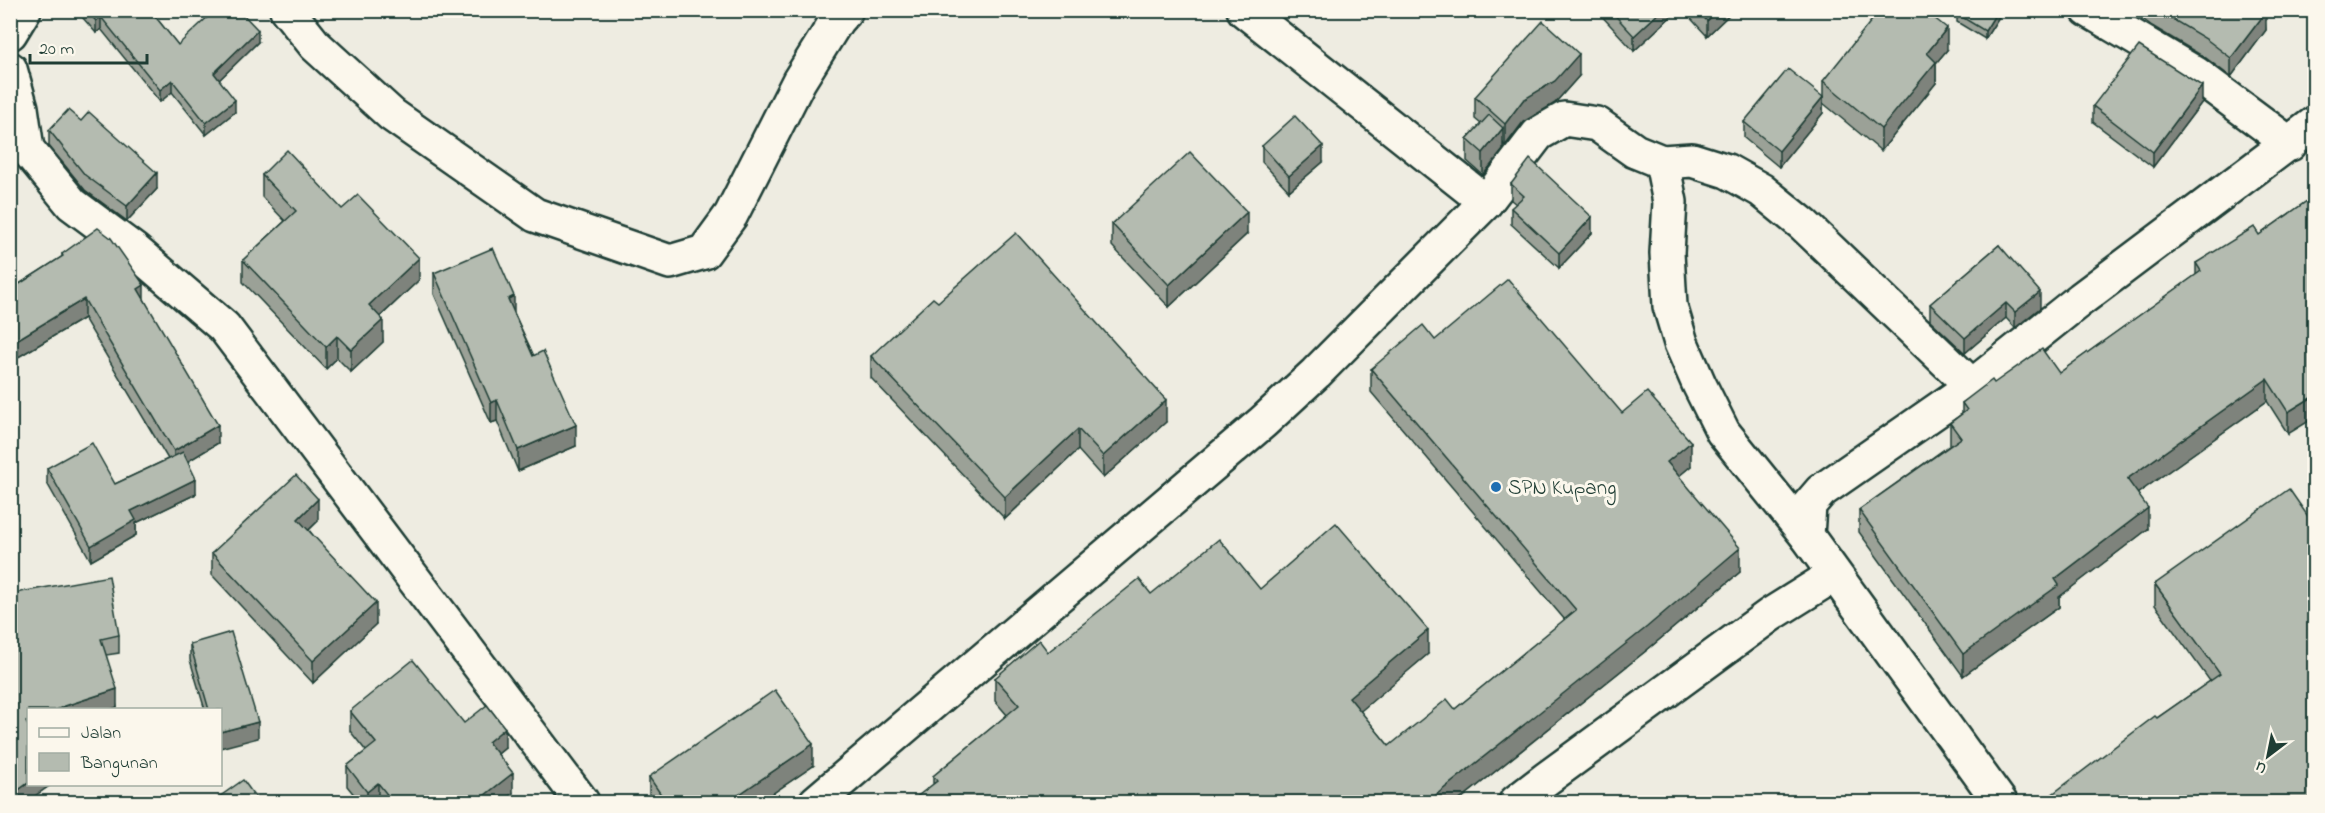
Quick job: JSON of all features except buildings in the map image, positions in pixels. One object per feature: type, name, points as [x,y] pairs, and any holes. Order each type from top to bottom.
[{"type":"street","points":[[10,33],[24,10]]},
{"type":"street","points":[[287,10],[315,45],[392,115],[535,215],[670,262],[704,252],[732,215],[799,81],[837,20],[846,10]]},
{"type":"street","points":[[1245,10],[1486,202]]},
{"type":"street","points":[[1807,536],[1809,505],[1821,492],[1972,386],[2081,299],[2302,134],[2196,75],[2088,10]]},
{"type":"street","points":[[10,69],[21,108],[27,149],[72,204],[134,249],[224,327],[582,802]]},
{"type":"street","points":[[816,802],[1263,422],[1316,373],[1486,202],[1538,135],[1564,119],[1598,124],[1635,151],[1662,162],[1692,160],[1727,171],[1761,189],[1804,225],[1972,386]]},
{"type":"street","points":[[1662,162],[1670,202],[1667,253],[1670,306],[1681,343],[1723,432],[1807,536],[2000,802]]},
{"type":"street","points":[[1516,802],[1770,615],[1834,575]]},
{"type":"place","name":"SPN Kupang","points":[[1496,487]]}]
